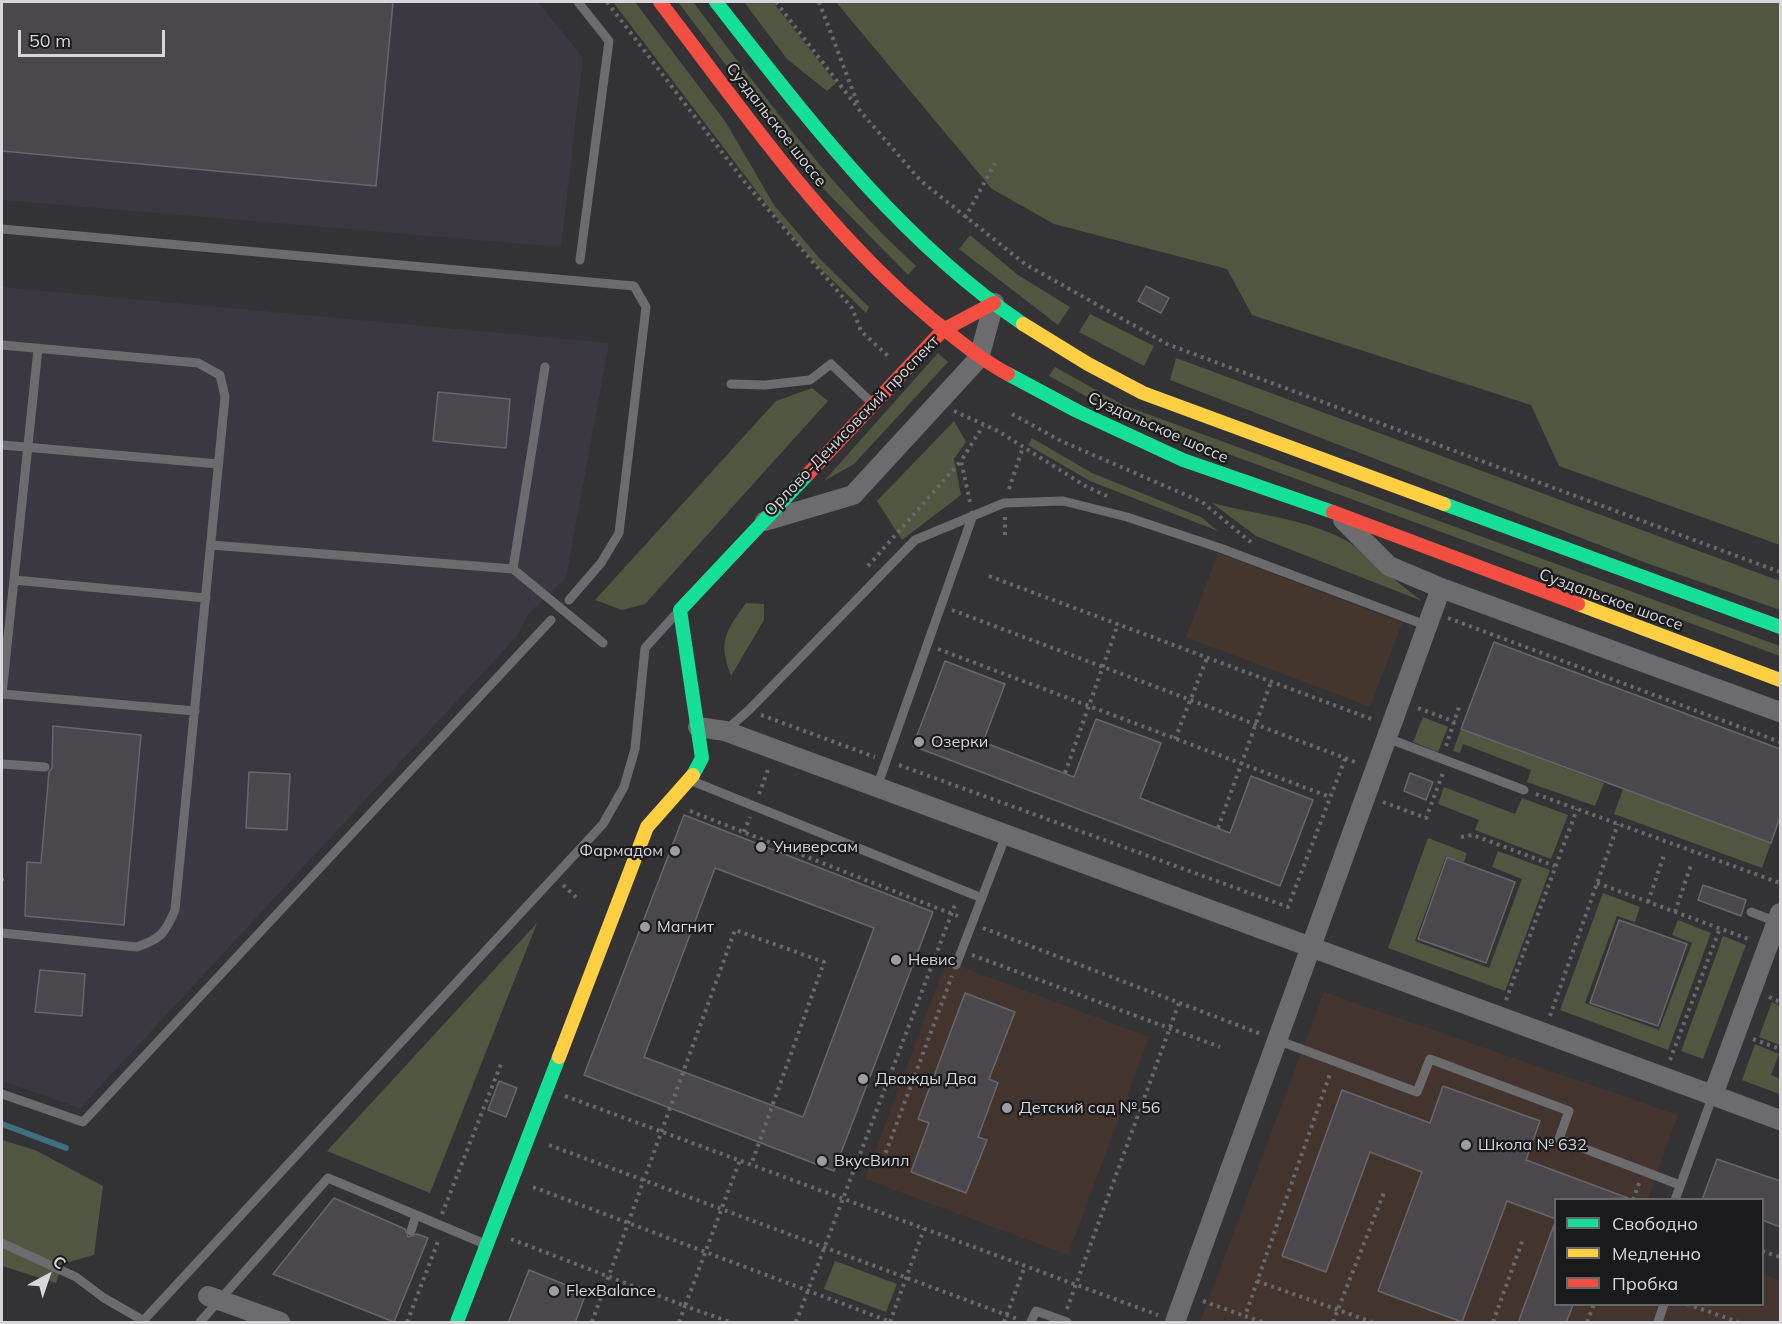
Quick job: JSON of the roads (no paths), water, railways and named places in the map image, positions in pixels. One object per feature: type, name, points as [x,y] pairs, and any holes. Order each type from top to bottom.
[{"type":"main road","name":"Суздальское шоссе","points":[[660,2],[828,218],[900,293],[979,358],[1077,411],[1183,460],[1337,514],[1780,680]]},
{"type":"main road","name":"Суздальское шоссе","points":[[716,2],[803,111],[873,191],[935,255],[994,303],[1048,342],[1143,393],[1780,627]]},
{"type":"main road","name":"Орлово-Денисовский проспект","points":[[680,610],[943,330],[994,303]]},
{"type":"main road","points":[[457,1323],[647,827],[690,781],[702,758],[680,610]]},
{"type":"street","name":"Орлово-Денисовский проспект","points":[[760,523],[853,495],[979,358],[994,303]]},
{"type":"street","points":[[1337,514],[1389,566],[1441,588],[1780,712]]},
{"type":"street","points":[[1168,1319],[1185,1294],[1272,1038],[1311,948],[1366,797],[1383,730],[1441,588]]},
{"type":"street","points":[[698,727],[725,731],[1780,1120]]},
{"type":"street","points":[[1713,1095],[1779,919]]},
{"type":"street","points":[[214,1298],[280,1323]]},
{"type":"lane","points":[[578,2],[609,40],[580,260]]},
{"type":"lane","points":[[2,229],[634,286],[646,308],[619,533],[601,563],[569,600]]},
{"type":"lane","points":[[2,345],[198,363],[220,375],[225,397],[175,910],[166,929],[157,940],[137,946],[2,933]]},
{"type":"lane","points":[[38,349],[2,694],[195,711]]},
{"type":"lane","points":[[731,384],[765,385],[810,380],[831,364],[873,404]]},
{"type":"lane","points":[[513,569],[545,367]]},
{"type":"lane","points":[[2,445],[219,464]]},
{"type":"lane","points":[[725,731],[749,710],[915,540],[1004,503],[1063,501],[1127,517],[1430,619]]},
{"type":"lane","points":[[877,787],[973,515]]},
{"type":"lane","points":[[211,545],[513,569],[603,643]]},
{"type":"lane","points":[[14,580],[206,598]]},
{"type":"lane","points":[[2,1243],[76,1277],[104,1298],[143,1322],[603,824],[624,787],[635,749],[645,648],[680,610]]},
{"type":"lane","points":[[2,1094],[83,1122],[551,620]]},
{"type":"lane","points":[[1383,730],[1442,759],[1524,790]]},
{"type":"lane","points":[[2,764],[45,767]]},
{"type":"lane","points":[[690,781],[982,898]]},
{"type":"lane","points":[[956,964],[1006,835]]},
{"type":"lane","points":[[1751,912],[1779,919]]},
{"type":"lane","points":[[1272,1038],[1417,1092],[1430,1059],[1569,1111],[1558,1139],[1680,1185]]},
{"type":"lane","points":[[1675,1198],[1713,1095]]},
{"type":"lane","points":[[200,1323],[214,1298],[328,1178],[441,1225],[490,1238]]},
{"type":"lane","points":[[411,1231],[416,1215]]},
{"type":"lane","points":[[1658,1323],[1664,1306]]},
{"type":"lane","points":[[1030,1323],[1036,1311],[1065,1322]]},
{"type":"waterway","points":[[2,1124],[66,1148]]},
{"type":"place","name":"Озерки","points":[[919,742]]},
{"type":"place","name":"Универсам","points":[[761,847]]},
{"type":"place","name":"Фармадом","points":[[675,851]]},
{"type":"place","name":"Магнит","points":[[645,927]]},
{"type":"place","name":"Невис","points":[[896,960]]},
{"type":"place","name":"Дважды Два","points":[[863,1079]]},
{"type":"place","name":"Детский сад № 56","points":[[1007,1108]]},
{"type":"place","name":"Школа № 632","points":[[1466,1145]]},
{"type":"place","name":"ВкусВилл","points":[[822,1161]]},
{"type":"place","name":"FlexBalance","points":[[554,1291]]}]
